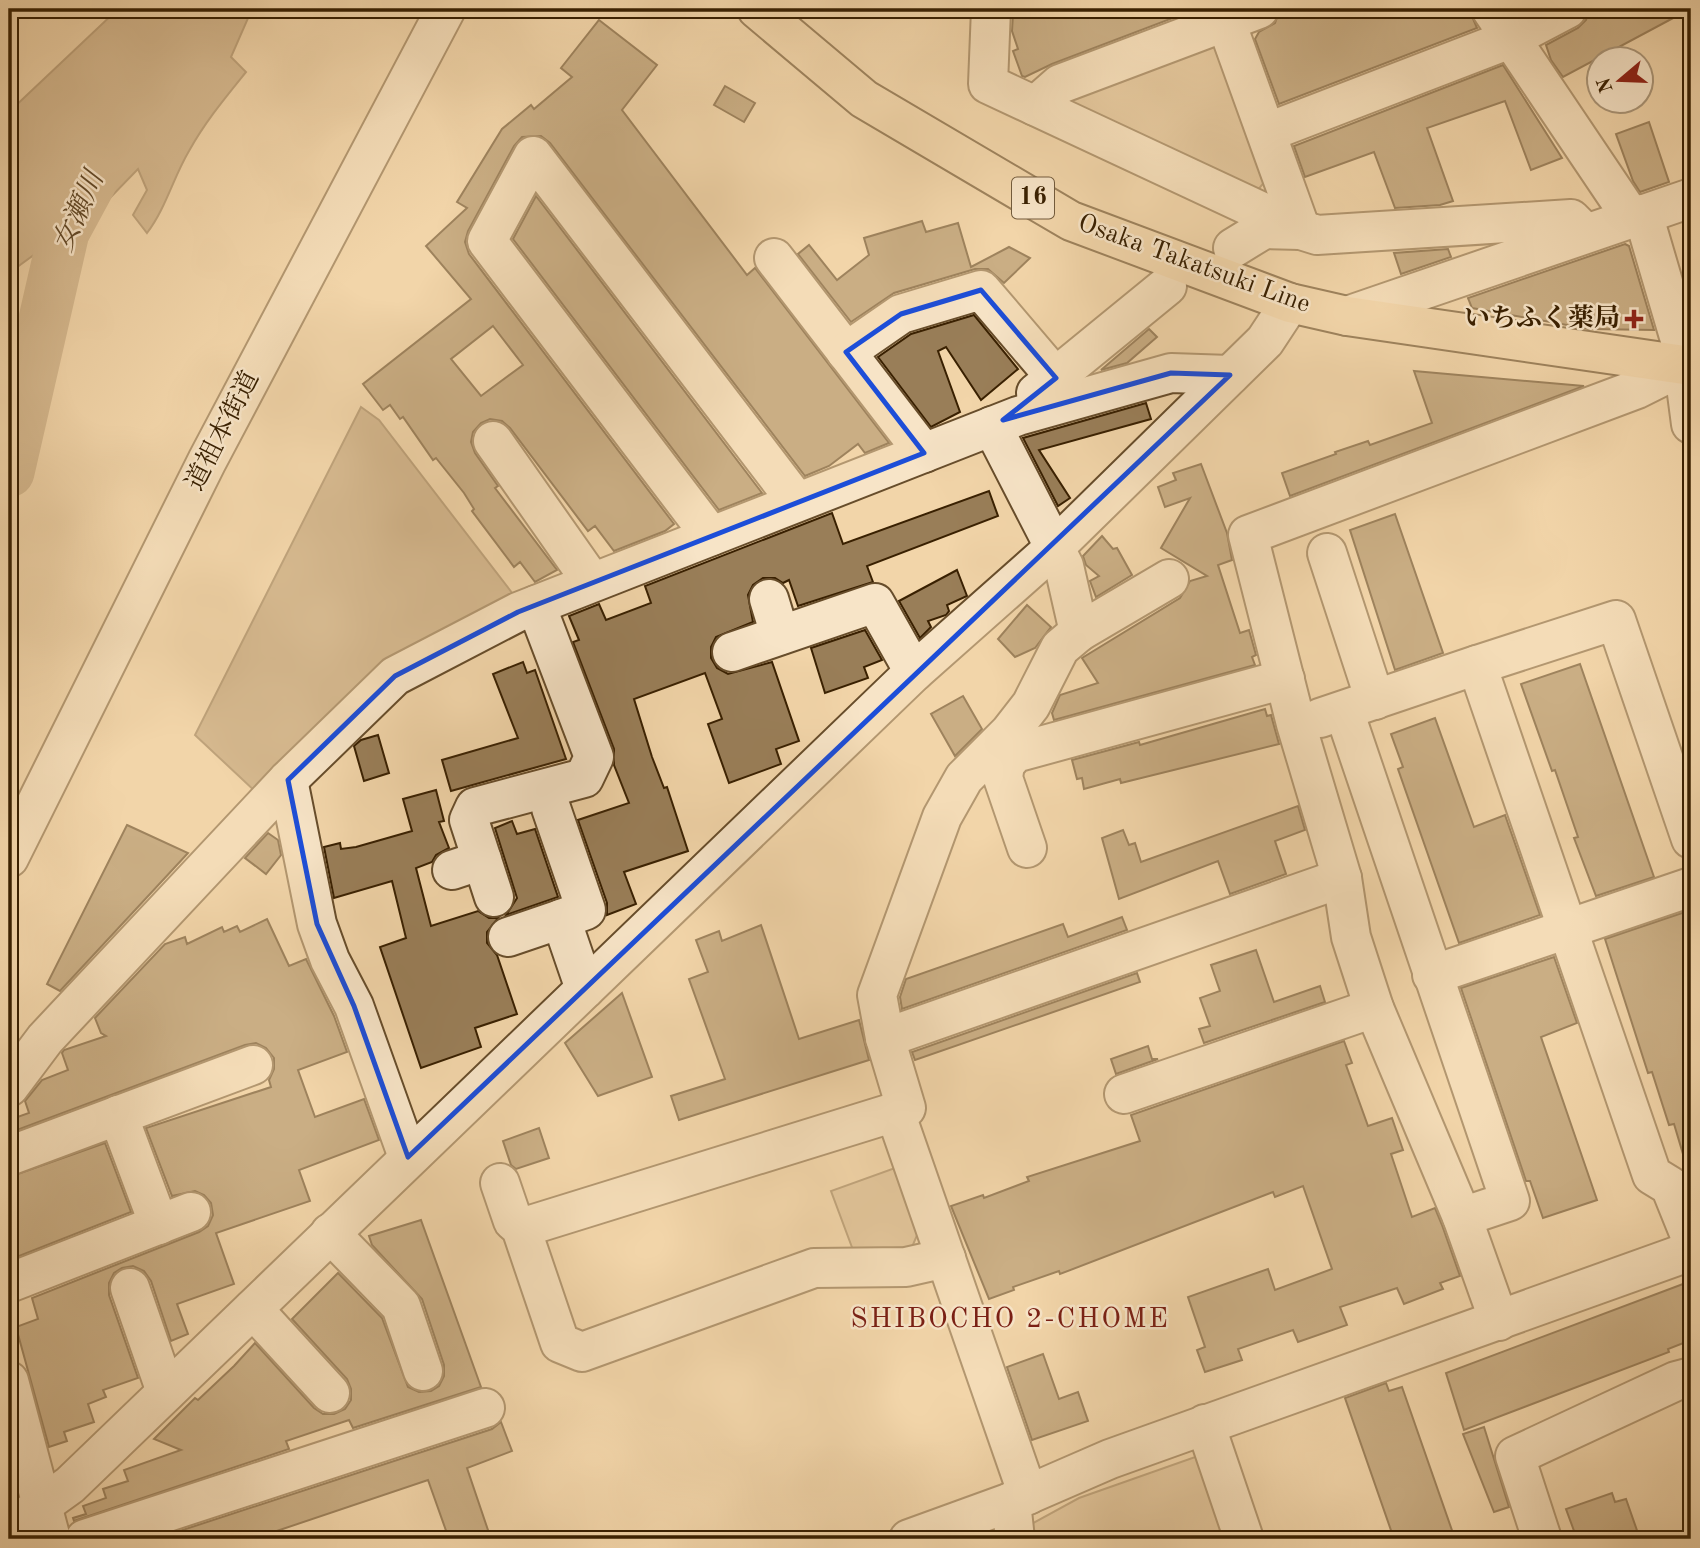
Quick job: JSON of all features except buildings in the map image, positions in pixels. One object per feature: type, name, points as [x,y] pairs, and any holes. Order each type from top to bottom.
[{"type":"main road","name":"Osaka Takatsuki Line","points":[[757,9],[864,99],[1071,221],[1290,303],[1347,316],[1686,367]]},
{"type":"street","name":"道祖本街道","points":[[9,858],[207,461],[446,9]]},
{"type":"street","points":[[991,9],[989,84],[1260,211],[1266,235]]},
{"type":"street","points":[[1268,132],[1501,24],[1567,9]]},
{"type":"street","points":[[1035,106],[1060,84],[1243,15],[1268,132],[1266,235]]},
{"type":"street","points":[[1501,24],[1637,216],[1680,340],[1686,367],[1691,424]]},
{"type":"street","points":[[711,536],[487,241],[533,156],[797,502]]},
{"type":"street","points":[[1347,316],[1691,198]]},
{"type":"street","points":[[1266,235],[1317,235],[1571,219],[1585,233]]},
{"type":"street","points":[[774,258],[924,453]]},
{"type":"street","points":[[1005,421],[1167,286]]},
{"type":"street","points":[[846,352],[901,314],[982,289],[1056,378]]},
{"type":"street","points":[[9,1529],[46,1522],[70,1485],[408,1157],[915,672],[1055,547],[1265,341],[1290,303]]},
{"type":"street","points":[[1499,1321],[1462,1217],[1374,1008],[1351,937],[1342,878],[1296,724],[1248,535],[1686,367]]},
{"type":"street","points":[[9,1087],[45,1039],[288,780],[395,676],[536,604],[1005,421],[1171,373],[1230,375]]},
{"type":"street","points":[[1005,421],[1064,566],[1079,632]]},
{"type":"street","points":[[493,440],[592,582]]},
{"type":"street","points":[[1327,554],[1360,706],[1432,975],[1510,1201],[1462,1217]]},
{"type":"street","points":[[521,1228],[906,1108],[885,1038],[877,995],[942,817],[964,778],[1010,732],[1031,705],[1060,648],[1079,632],[1169,579]]},
{"type":"street","points":[[769,599],[780,635]]},
{"type":"street","points":[[732,652],[875,603],[915,672]]},
{"type":"street","points":[[494,897],[467,865],[469,820],[475,807],[584,778],[594,758],[536,604]]},
{"type":"street","points":[[1296,724],[1360,706],[1616,620],[1691,839]]},
{"type":"street","points":[[1477,665],[1652,1175],[1670,1186],[1691,1238]]},
{"type":"street","points":[[1008,828],[1003,778],[1006,764],[1015,753],[1285,679]]},
{"type":"street","points":[[288,780],[317,924],[330,960],[354,1006],[408,1157]]},
{"type":"street","points":[[508,937],[586,910],[551,808]]},
{"type":"street","points":[[885,1038],[1342,878]]},
{"type":"street","points":[[1432,975],[1691,887]]},
{"type":"street","points":[[562,919],[585,989]]},
{"type":"street","points":[[1124,1094],[1374,1008]]},
{"type":"street","points":[[9,1156],[253,1065]]},
{"type":"street","points":[[895,1112],[946,1258],[1019,1498],[1015,1539]]},
{"type":"street","points":[[9,1283],[175,1219],[118,1115]]},
{"type":"street","points":[[500,1183],[513,1221],[521,1228],[560,1343],[582,1352],[814,1268],[906,1267],[946,1258]]},
{"type":"street","points":[[330,1233],[401,1306],[423,1371]]},
{"type":"street","points":[[909,1539],[1205,1424],[1691,1251]]},
{"type":"street","points":[[130,1288],[166,1392]]},
{"type":"street","points":[[253,1309],[330,1393]]},
{"type":"street","points":[[1542,1539],[1515,1456],[1676,1381],[1691,1377]]},
{"type":"street","points":[[9,1381],[46,1522]]},
{"type":"street","points":[[85,1539],[485,1408]]},
{"type":"street","points":[[1205,1424],[1244,1539]]},
{"type":"highlighted area","points":[[981,290],[1056,378],[1003,420],[1171,373],[1230,375],[408,1157],[354,1006],[317,924],[288,780],[395,676],[518,612],[924,453],[846,352],[901,314]]},
{"type":"shaded area","points":[[1218,42],[1271,174],[1257,191],[1068,103],[1069,91]]},
{"type":"shaded area","points":[[895,1168],[918,1233],[912,1247],[853,1250],[831,1191]]},
{"type":"shaded area","points":[[1198,1456],[1227,1539],[1028,1539],[1026,1527],[1079,1498]]},
{"type":"water","points":[[118,9],[252,9],[231,57],[246,72],[195,140],[147,233],[133,215],[147,190],[138,169],[105,203],[9,273],[9,112]]},
{"type":"water","points":[[361,407],[379,420],[516,598],[257,793],[195,735]]},
{"type":"waterway","name":"女瀬川","points":[[9,472],[64,232],[97,171]]},
{"type":"place","name":"いちふく薬局","points":[[1634,319]]},
{"type":"district","name":"SHIBOCHO 2-CHOME","points":[[1010,1320]]}]
